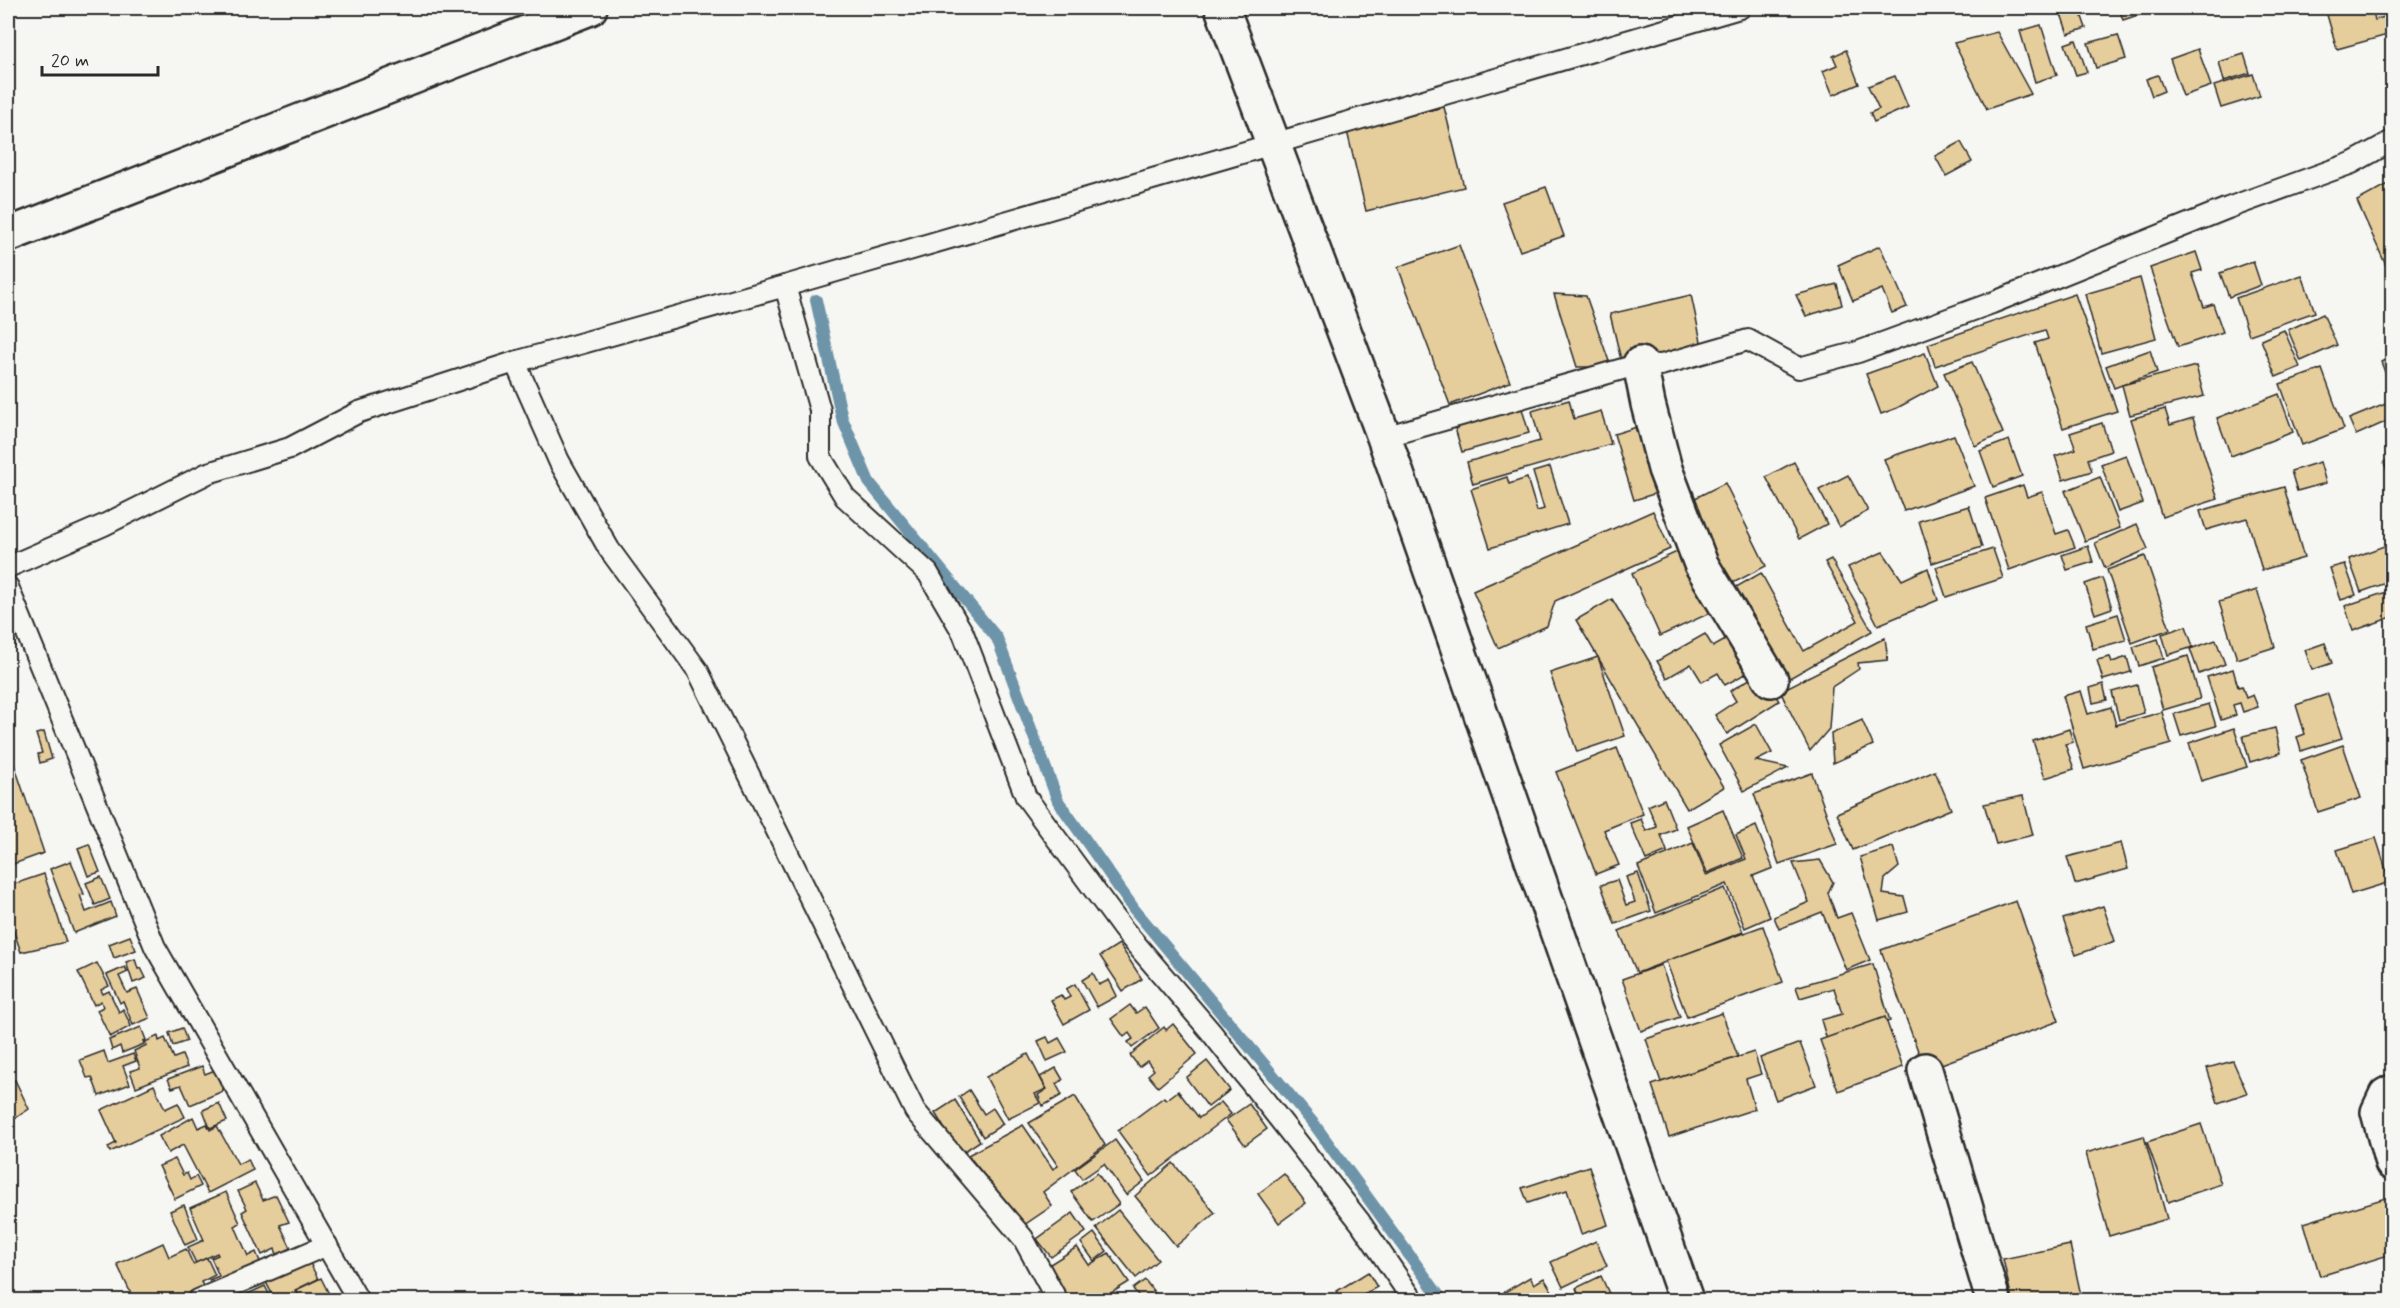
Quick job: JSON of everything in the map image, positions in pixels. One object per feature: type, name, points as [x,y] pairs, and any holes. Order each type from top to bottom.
[{"type":"main road","points":[[8,235],[590,8]]},
{"type":"main road","points":[[1222,8],[1384,437],[1686,1300]]},
{"type":"main road","points":[[1640,364],[1665,469],[1701,564],[1771,680]]},
{"type":"main road","points":[[1925,1070],[1993,1300]]},
{"type":"main road","points":[[2392,1092],[2386,1095],[2378,1112],[2392,1163]]},
{"type":"lane","points":[[8,567],[104,525],[208,473],[291,448],[359,412],[515,362],[785,286],[1740,8]]},
{"type":"lane","points":[[1384,437],[1640,364],[1661,365],[1748,340],[1799,368],[1858,352],[1992,303],[2228,208],[2352,163],[2392,141]]},
{"type":"lane","points":[[785,286],[820,410],[820,456],[845,497],[928,573],[963,633],[1026,797],[1123,929],[1211,1032],[1360,1222],[1413,1300]]},
{"type":"lane","points":[[515,362],[559,460],[609,549],[698,671],[915,1111],[1023,1238],[1057,1300]]},
{"type":"lane","points":[[8,587],[155,947],[358,1300]]},
{"type":"lane","points":[[198,1300],[327,1245]]},
{"type":"building","points":[[2059,8],[2079,8],[2086,28],[2068,34]]},
{"type":"building","points":[[2119,8],[2149,8],[2150,11],[2123,20]]},
{"type":"building","points":[[2325,8],[2372,8],[2375,20],[2387,16],[2391,34],[2337,49]]},
{"type":"building","points":[[2041,25],[2057,75],[2035,82],[2020,31]]},
{"type":"building","points":[[1997,32],[2031,94],[1987,109],[1954,43]]},
{"type":"building","points":[[2118,35],[2126,59],[2096,68],[2088,43]]},
{"type":"building","points":[[2076,40],[2087,72],[2076,75],[2065,44]]},
{"type":"building","points":[[2198,49],[2211,86],[2183,96],[2170,59]]},
{"type":"building","points":[[1846,50],[1859,84],[1833,95],[1823,71],[1837,65],[1833,56]]},
{"type":"building","points":[[2244,54],[2250,73],[2224,81],[2219,62]]},
{"type":"building","points":[[2253,74],[2260,96],[2221,108],[2214,86]]},
{"type":"building","points":[[2158,75],[2164,91],[2152,96],[2146,79]]},
{"type":"building","points":[[1895,76],[1908,107],[1874,122],[1870,113],[1879,109],[1868,86]]},
{"type":"building","points":[[1444,107],[1464,187],[1366,211],[1347,131]]},
{"type":"building","points":[[1961,142],[1972,162],[1946,176],[1935,156]]},
{"type":"building","points":[[2392,182],[2392,279],[2357,201]]},
{"type":"building","points":[[1546,187],[1564,236],[1520,251],[1502,202]]},
{"type":"building","points":[[1459,245],[1510,382],[1450,405],[1398,267]]},
{"type":"building","points":[[1880,246],[1907,307],[1892,313],[1882,289],[1853,301],[1838,265]]},
{"type":"building","points":[[2196,252],[2202,270],[2192,273],[2204,307],[2213,304],[2223,332],[2178,347],[2150,268]]},
{"type":"building","points":[[2253,261],[2261,285],[2229,297],[2220,273]]},
{"type":"building","points":[[2302,275],[2315,312],[2249,335],[2236,298]]},
{"type":"building","points":[[2140,278],[2156,338],[2101,353],[2085,294]]},
{"type":"building","points":[[1837,284],[1842,305],[1806,316],[1796,295]]},
{"type":"building","points":[[1554,294],[1586,296],[1611,367],[1577,367]]},
{"type":"building","points":[[2075,294],[2117,411],[2063,428],[2035,343],[2048,339],[2045,330],[1935,366],[1928,344]]},
{"type":"building","points":[[1691,295],[1702,346],[1622,364],[1610,314]]},
{"type":"building","points":[[2323,314],[2337,345],[2301,361],[2288,330]]},
{"type":"building","points":[[2284,330],[2300,367],[2276,377],[2261,340]]},
{"type":"building","points":[[2150,350],[2157,372],[2114,388],[2106,366]]},
{"type":"building","points":[[1925,353],[1938,386],[1881,414],[1866,374]]},
{"type":"building","points":[[2392,357],[2392,390],[2381,362]]},
{"type":"building","points":[[1972,362],[2003,433],[1975,446],[1944,373]]},
{"type":"building","points":[[2196,366],[2204,396],[2130,415],[2122,385]]},
{"type":"building","points":[[2322,369],[2344,429],[2302,445],[2280,384]]},
{"type":"building","points":[[2279,394],[2293,432],[2231,456],[2217,418]]},
{"type":"building","points":[[1518,395],[1529,433],[1462,452],[1451,414]]},
{"type":"building","points":[[1569,400],[1574,419],[1601,411],[1611,444],[1473,484],[1467,462],[1540,441],[1532,411]]},
{"type":"building","points":[[2388,403],[2392,419],[2356,435],[2349,419]]},
{"type":"building","points":[[2165,409],[2170,425],[2193,418],[2218,499],[2162,517],[2131,419]]},
{"type":"building","points":[[1650,423],[1670,489],[1634,500],[1614,434]]},
{"type":"building","points":[[2102,423],[2111,451],[2088,459],[2092,471],[2063,480],[2055,456],[2076,449],[2070,433]]},
{"type":"building","points":[[1954,435],[1974,486],[1904,511],[1884,459]]},
{"type":"building","points":[[2009,440],[2022,476],[1993,487],[1980,451]]},
{"type":"building","points":[[2126,455],[2143,503],[2118,512],[2101,464]]},
{"type":"building","points":[[2392,459],[2392,482],[2391,482],[2384,462]]},
{"type":"building","points":[[1794,462],[1827,524],[1799,539],[1766,477]]},
{"type":"building","points":[[2320,462],[2326,483],[2297,491],[2291,471]]},
{"type":"building","points":[[1550,467],[1568,524],[1490,548],[1471,489],[1507,477],[1509,484],[1527,478],[1537,511],[1544,509],[1533,472]]},
{"type":"building","points":[[1848,475],[1868,511],[1839,527],[1819,490]]},
{"type":"building","points":[[2100,477],[2120,528],[2085,541],[2065,491]]},
{"type":"building","points":[[1725,483],[1766,566],[1731,584],[1689,501]]},
{"type":"building","points":[[2023,485],[2027,497],[2042,492],[2056,534],[2068,530],[2075,547],[2009,570],[1985,498]]},
{"type":"building","points":[[2284,487],[2304,558],[2262,570],[2247,518],[2206,530],[2200,511]]},
{"type":"building","points":[[1969,506],[1982,547],[1932,563],[1919,521]]},
{"type":"building","points":[[1653,511],[1670,549],[1555,601],[1547,626],[1498,648],[1473,591]]},
{"type":"building","points":[[2137,524],[2148,549],[2105,568],[2095,543]]},
{"type":"building","points":[[2392,543],[2392,581],[2361,592],[2349,559]]},
{"type":"building","points":[[2088,546],[2093,562],[2067,570],[2062,555]]},
{"type":"building","points":[[1993,549],[2003,578],[1946,597],[1936,567]]},
{"type":"building","points":[[1681,550],[1710,613],[1660,636],[1632,573]]},
{"type":"building","points":[[1883,552],[1902,580],[1928,568],[1938,600],[1878,625],[1848,567]]},
{"type":"building","points":[[2145,556],[2170,629],[2132,643],[2107,570]]},
{"type":"building","points":[[1831,559],[1872,631],[1781,683],[1729,591],[1761,573],[1804,651],[1858,621],[1825,562]]},
{"type":"building","points":[[2345,564],[2356,595],[2341,600],[2330,568]]},
{"type":"building","points":[[2102,578],[2112,608],[2095,614],[2085,584]]},
{"type":"building","points":[[2257,590],[2275,647],[2237,659],[2219,602]]},
{"type":"building","points":[[2392,590],[2392,617],[2353,631],[2345,606]]},
{"type":"building","points":[[1612,599],[1724,787],[1687,809],[1576,620]]},
{"type":"building","points":[[2118,614],[2126,640],[2093,649],[2086,624]]},
{"type":"building","points":[[2186,626],[2193,647],[2168,655],[2162,634]]},
{"type":"building","points":[[11,631],[15,645],[8,647],[8,632]]},
{"type":"building","points":[[1705,634],[1713,647],[1736,634],[1756,668],[1725,685],[1718,673],[1702,682],[1691,664],[1667,678],[1657,661]]},
{"type":"building","points":[[1885,638],[1888,660],[1858,663],[1859,669],[1832,687],[1829,729],[1810,751],[1780,691]]},
{"type":"building","points":[[2158,639],[2164,658],[2139,666],[2133,647]]},
{"type":"building","points":[[2216,640],[2225,664],[2199,674],[2190,649]]},
{"type":"building","points":[[2325,643],[2332,663],[2312,670],[2305,650]]},
{"type":"building","points":[[2188,656],[2200,699],[2163,710],[2151,667]]},
{"type":"building","points":[[1598,657],[1625,736],[1577,752],[1550,673]]},
{"type":"building","points":[[2110,657],[2112,662],[2127,657],[2131,672],[2103,680],[2097,660]]},
{"type":"building","points":[[2233,669],[2238,687],[2242,686],[2246,698],[2253,695],[2258,707],[2243,712],[2240,703],[2233,705],[2236,715],[2221,720],[2207,677]]},
{"type":"building","points":[[1761,672],[1779,701],[1727,734],[1715,715],[1736,701],[1730,691]]},
{"type":"building","points":[[2103,684],[2107,700],[2093,703],[2090,688]]},
{"type":"building","points":[[2137,685],[2144,713],[2119,720],[2112,692]]},
{"type":"building","points":[[2081,691],[2088,714],[2111,707],[2116,725],[2162,712],[2171,744],[2084,769],[2063,696]]},
{"type":"building","points":[[2328,694],[2342,738],[2301,751],[2297,737],[2305,734],[2296,705]]},
{"type":"building","points":[[2209,704],[2216,726],[2181,736],[2174,714]]},
{"type":"building","points":[[1862,720],[1873,745],[1833,763],[1831,734]]},
{"type":"building","points":[[1756,724],[1772,753],[1756,761],[1788,768],[1744,791],[1719,745]]},
{"type":"building","points":[[2234,728],[2247,767],[2201,781],[2189,743]]},
{"type":"building","points":[[2275,728],[2281,753],[2250,762],[2243,736]]},
{"type":"building","points":[[2069,729],[2073,742],[2065,744],[2074,769],[2045,778],[2033,741]]},
{"type":"building","points":[[44,732],[52,759],[40,763],[38,754],[42,753],[36,734]]},
{"type":"building","points":[[2343,745],[2361,798],[2318,812],[2301,760]]},
{"type":"building","points":[[1617,748],[1643,814],[1604,830],[1619,865],[1596,874],[1556,772]]},
{"type":"building","points":[[8,750],[44,853],[8,866]]},
{"type":"building","points":[[1935,771],[1951,809],[1853,850],[1837,813]]},
{"type":"building","points":[[1812,773],[1837,844],[1779,864],[1754,794]]},
{"type":"building","points":[[2023,796],[2033,835],[1996,844],[1984,804]]},
{"type":"building","points":[[1664,799],[1676,829],[1661,835],[1667,851],[1646,860],[1630,823],[1641,819],[1646,831],[1657,827],[1648,806]]},
{"type":"building","points":[[1723,810],[1743,858],[1707,873],[1687,826]]},
{"type":"building","points":[[1756,826],[1773,868],[1753,876],[1770,917],[1745,928],[1727,884],[1656,913],[1638,866],[1693,843],[1706,875],[1746,859],[1736,835]]},
{"type":"building","points":[[2376,838],[2390,882],[2351,894],[2337,850]]},
{"type":"building","points":[[2121,843],[2128,869],[2075,884],[2067,857]]},
{"type":"building","points":[[89,844],[100,872],[88,876],[78,848]]},
{"type":"building","points":[[1893,847],[1899,867],[1885,879],[1883,894],[1904,897],[1908,912],[1879,920],[1860,857]]},
{"type":"building","points":[[1820,860],[1833,882],[1828,893],[1837,918],[1851,913],[1870,960],[1846,970],[1822,912],[1779,929],[1774,917],[1809,902],[1793,863]]},
{"type":"building","points":[[71,861],[84,894],[80,895],[86,912],[111,902],[116,916],[74,933],[50,869]]},
{"type":"building","points":[[1638,873],[1651,911],[1615,924],[1601,885],[1617,880],[1626,905],[1635,902],[1626,877]]},
{"type":"building","points":[[44,874],[66,942],[21,952],[8,915],[8,886]]},
{"type":"building","points":[[101,877],[110,899],[95,905],[86,883]]},
{"type":"building","points":[[1725,888],[1743,932],[1637,973],[1619,931]]},
{"type":"building","points":[[2016,901],[2059,1021],[1925,1070],[1881,950]]},
{"type":"building","points":[[2103,906],[2115,941],[2076,955],[2063,919]]},
{"type":"building","points":[[1763,926],[1783,982],[1687,1017],[1666,961]]},
{"type":"building","points":[[130,936],[136,950],[114,958],[109,944]]},
{"type":"building","points":[[1119,944],[1142,979],[1123,991],[1100,956]]},
{"type":"building","points":[[135,959],[138,969],[141,968],[146,978],[133,983],[126,962]]},
{"type":"building","points":[[97,963],[109,986],[101,990],[103,994],[109,991],[119,1012],[123,1009],[131,1026],[110,1037],[97,1010],[103,1007],[101,1001],[94,1005],[78,972]]},
{"type":"building","points":[[1873,964],[1890,1021],[1827,1040],[1821,1020],[1842,1014],[1834,988],[1800,998],[1796,987]]},
{"type":"building","points":[[1661,965],[1680,1017],[1641,1031],[1622,979]]},
{"type":"building","points":[[125,967],[128,972],[119,976],[127,993],[137,989],[150,1018],[133,1025],[123,1001],[120,1003],[107,975]]},
{"type":"building","points":[[1093,973],[1099,985],[1109,980],[1117,996],[1097,1007],[1082,980]]},
{"type":"building","points":[[1075,984],[1089,1010],[1064,1024],[1051,1000],[1061,995],[1064,1000],[1070,997],[1066,989]]},
{"type":"building","points":[[1130,1005],[1136,1013],[1145,1007],[1159,1028],[1132,1048],[1128,1042],[1133,1039],[1129,1033],[1124,1037],[1111,1019]]},
{"type":"building","points":[[1722,1013],[1738,1057],[1661,1082],[1646,1039]]},
{"type":"building","points":[[1885,1017],[1903,1067],[1838,1091],[1820,1040]]},
{"type":"building","points":[[1173,1024],[1197,1054],[1158,1087],[1148,1075],[1154,1070],[1147,1061],[1139,1067],[1130,1055],[1164,1027],[1166,1030]]},
{"type":"building","points":[[141,1027],[146,1040],[143,1041],[144,1044],[122,1053],[120,1046],[112,1050],[109,1040]]},
{"type":"building","points":[[182,1028],[187,1041],[173,1046],[169,1033]]},
{"type":"building","points":[[158,1036],[159,1041],[165,1038],[174,1058],[182,1055],[187,1067],[136,1087],[130,1071],[140,1068],[134,1051],[147,1045],[145,1042]]},
{"type":"building","points":[[1047,1037],[1050,1043],[1059,1038],[1067,1052],[1047,1061],[1038,1041]]},
{"type":"building","points":[[1800,1043],[1816,1085],[1776,1100],[1760,1058]]},
{"type":"building","points":[[104,1051],[108,1063],[133,1054],[136,1061],[123,1066],[130,1084],[99,1096],[92,1077],[87,1078],[80,1060]]},
{"type":"building","points":[[1754,1052],[1761,1074],[1746,1079],[1755,1109],[1669,1137],[1652,1085]]},
{"type":"building","points":[[1028,1054],[1046,1089],[1035,1094],[1040,1103],[1008,1119],[986,1077]]},
{"type":"building","points":[[1207,1061],[1230,1090],[1208,1107],[1186,1078]]},
{"type":"building","points":[[2233,1061],[2247,1093],[2218,1103],[2207,1068]]},
{"type":"building","points":[[202,1066],[205,1074],[215,1070],[223,1091],[190,1105],[181,1085],[172,1088],[168,1079]]},
{"type":"building","points":[[1056,1068],[1063,1080],[1056,1084],[1062,1095],[1043,1106],[1038,1095],[1047,1089],[1040,1077]]},
{"type":"building","points":[[15,1080],[29,1109],[8,1123],[8,1083]]},
{"type":"building","points":[[154,1085],[165,1109],[178,1103],[185,1117],[110,1152],[108,1147],[116,1143],[101,1110]]},
{"type":"building","points":[[969,1090],[984,1114],[993,1108],[1003,1124],[983,1137],[959,1097]]},
{"type":"building","points":[[1178,1091],[1199,1118],[1221,1102],[1231,1114],[1151,1176],[1118,1131],[1164,1097],[1166,1100]]},
{"type":"building","points":[[1075,1096],[1105,1145],[1043,1192],[1052,1206],[1024,1225],[968,1155],[1023,1125],[1053,1169],[1058,1166],[1029,1123]]},
{"type":"building","points":[[955,1100],[980,1141],[960,1154],[935,1113]]},
{"type":"building","points":[[219,1103],[227,1121],[210,1128],[203,1110]]},
{"type":"building","points":[[1249,1104],[1267,1129],[1245,1145],[1226,1120]]},
{"type":"building","points":[[193,1117],[198,1128],[207,1124],[210,1130],[217,1126],[238,1164],[248,1159],[253,1170],[208,1193],[183,1145],[168,1153],[159,1136]]},
{"type":"building","points":[[2201,1124],[2221,1184],[2168,1202],[2147,1142]]},
{"type":"building","points":[[2144,1136],[2167,1219],[2109,1236],[2086,1153]]},
{"type":"building","points":[[1115,1140],[1144,1181],[1126,1195],[1104,1164],[1082,1179],[1075,1169]]},
{"type":"building","points":[[175,1159],[183,1175],[187,1173],[190,1180],[196,1176],[201,1186],[175,1199],[159,1166]]},
{"type":"building","points":[[1173,1163],[1215,1213],[1176,1246],[1135,1196]]},
{"type":"building","points":[[1589,1166],[1608,1225],[1581,1234],[1567,1190],[1528,1203],[1522,1188]]},
{"type":"building","points":[[1097,1173],[1119,1204],[1093,1222],[1071,1192]]},
{"type":"building","points":[[1284,1174],[1306,1203],[1279,1223],[1258,1194]]},
{"type":"building","points":[[255,1183],[263,1200],[276,1195],[289,1222],[280,1225],[292,1250],[278,1257],[275,1249],[262,1255],[242,1212],[247,1209],[238,1191]]},
{"type":"building","points":[[226,1192],[240,1223],[235,1226],[248,1256],[256,1252],[261,1264],[213,1289],[209,1280],[219,1276],[211,1258],[218,1255],[217,1253],[196,1263],[188,1247],[204,1240],[190,1208]]},
{"type":"building","points":[[2392,1196],[2392,1254],[2320,1276],[2304,1223]]},
{"type":"building","points":[[184,1205],[198,1239],[185,1245],[170,1211]]},
{"type":"building","points":[[1118,1210],[1158,1260],[1136,1278],[1096,1228]]},
{"type":"building","points":[[1073,1213],[1086,1232],[1051,1257],[1037,1239]]},
{"type":"building","points":[[1094,1233],[1107,1251],[1094,1261],[1081,1243]]},
{"type":"building","points":[[1596,1241],[1607,1266],[1563,1287],[1551,1262]]},
{"type":"building","points":[[163,1243],[169,1257],[186,1249],[193,1264],[207,1258],[215,1275],[201,1282],[205,1290],[181,1300],[134,1300],[117,1264]]},
{"type":"building","points":[[2070,1245],[2082,1300],[2012,1300],[2003,1259]]},
{"type":"building","points":[[1077,1247],[1089,1265],[1109,1253],[1129,1282],[1100,1300],[1069,1300],[1047,1266]]},
{"type":"building","points":[[308,1259],[318,1279],[295,1290],[300,1300],[275,1300],[265,1280]]},
{"type":"building","points":[[1368,1272],[1377,1287],[1355,1300],[1343,1300],[1337,1291]]},
{"type":"building","points":[[1601,1276],[1612,1300],[1581,1300],[1576,1288]]},
{"type":"building","points":[[1530,1277],[1534,1284],[1544,1278],[1555,1296],[1548,1300],[1491,1300]]},
{"type":"building","points":[[321,1278],[332,1300],[301,1300],[296,1290]]},
{"type":"building","points":[[1145,1280],[1160,1300],[1142,1300],[1133,1289]]},
{"type":"building","points":[[265,1286],[272,1300],[235,1300]]},
{"type":"waterway","points":[[816,300],[842,418],[869,482],[997,638],[1058,801],[1134,909],[1314,1124],[1442,1300]]}]
